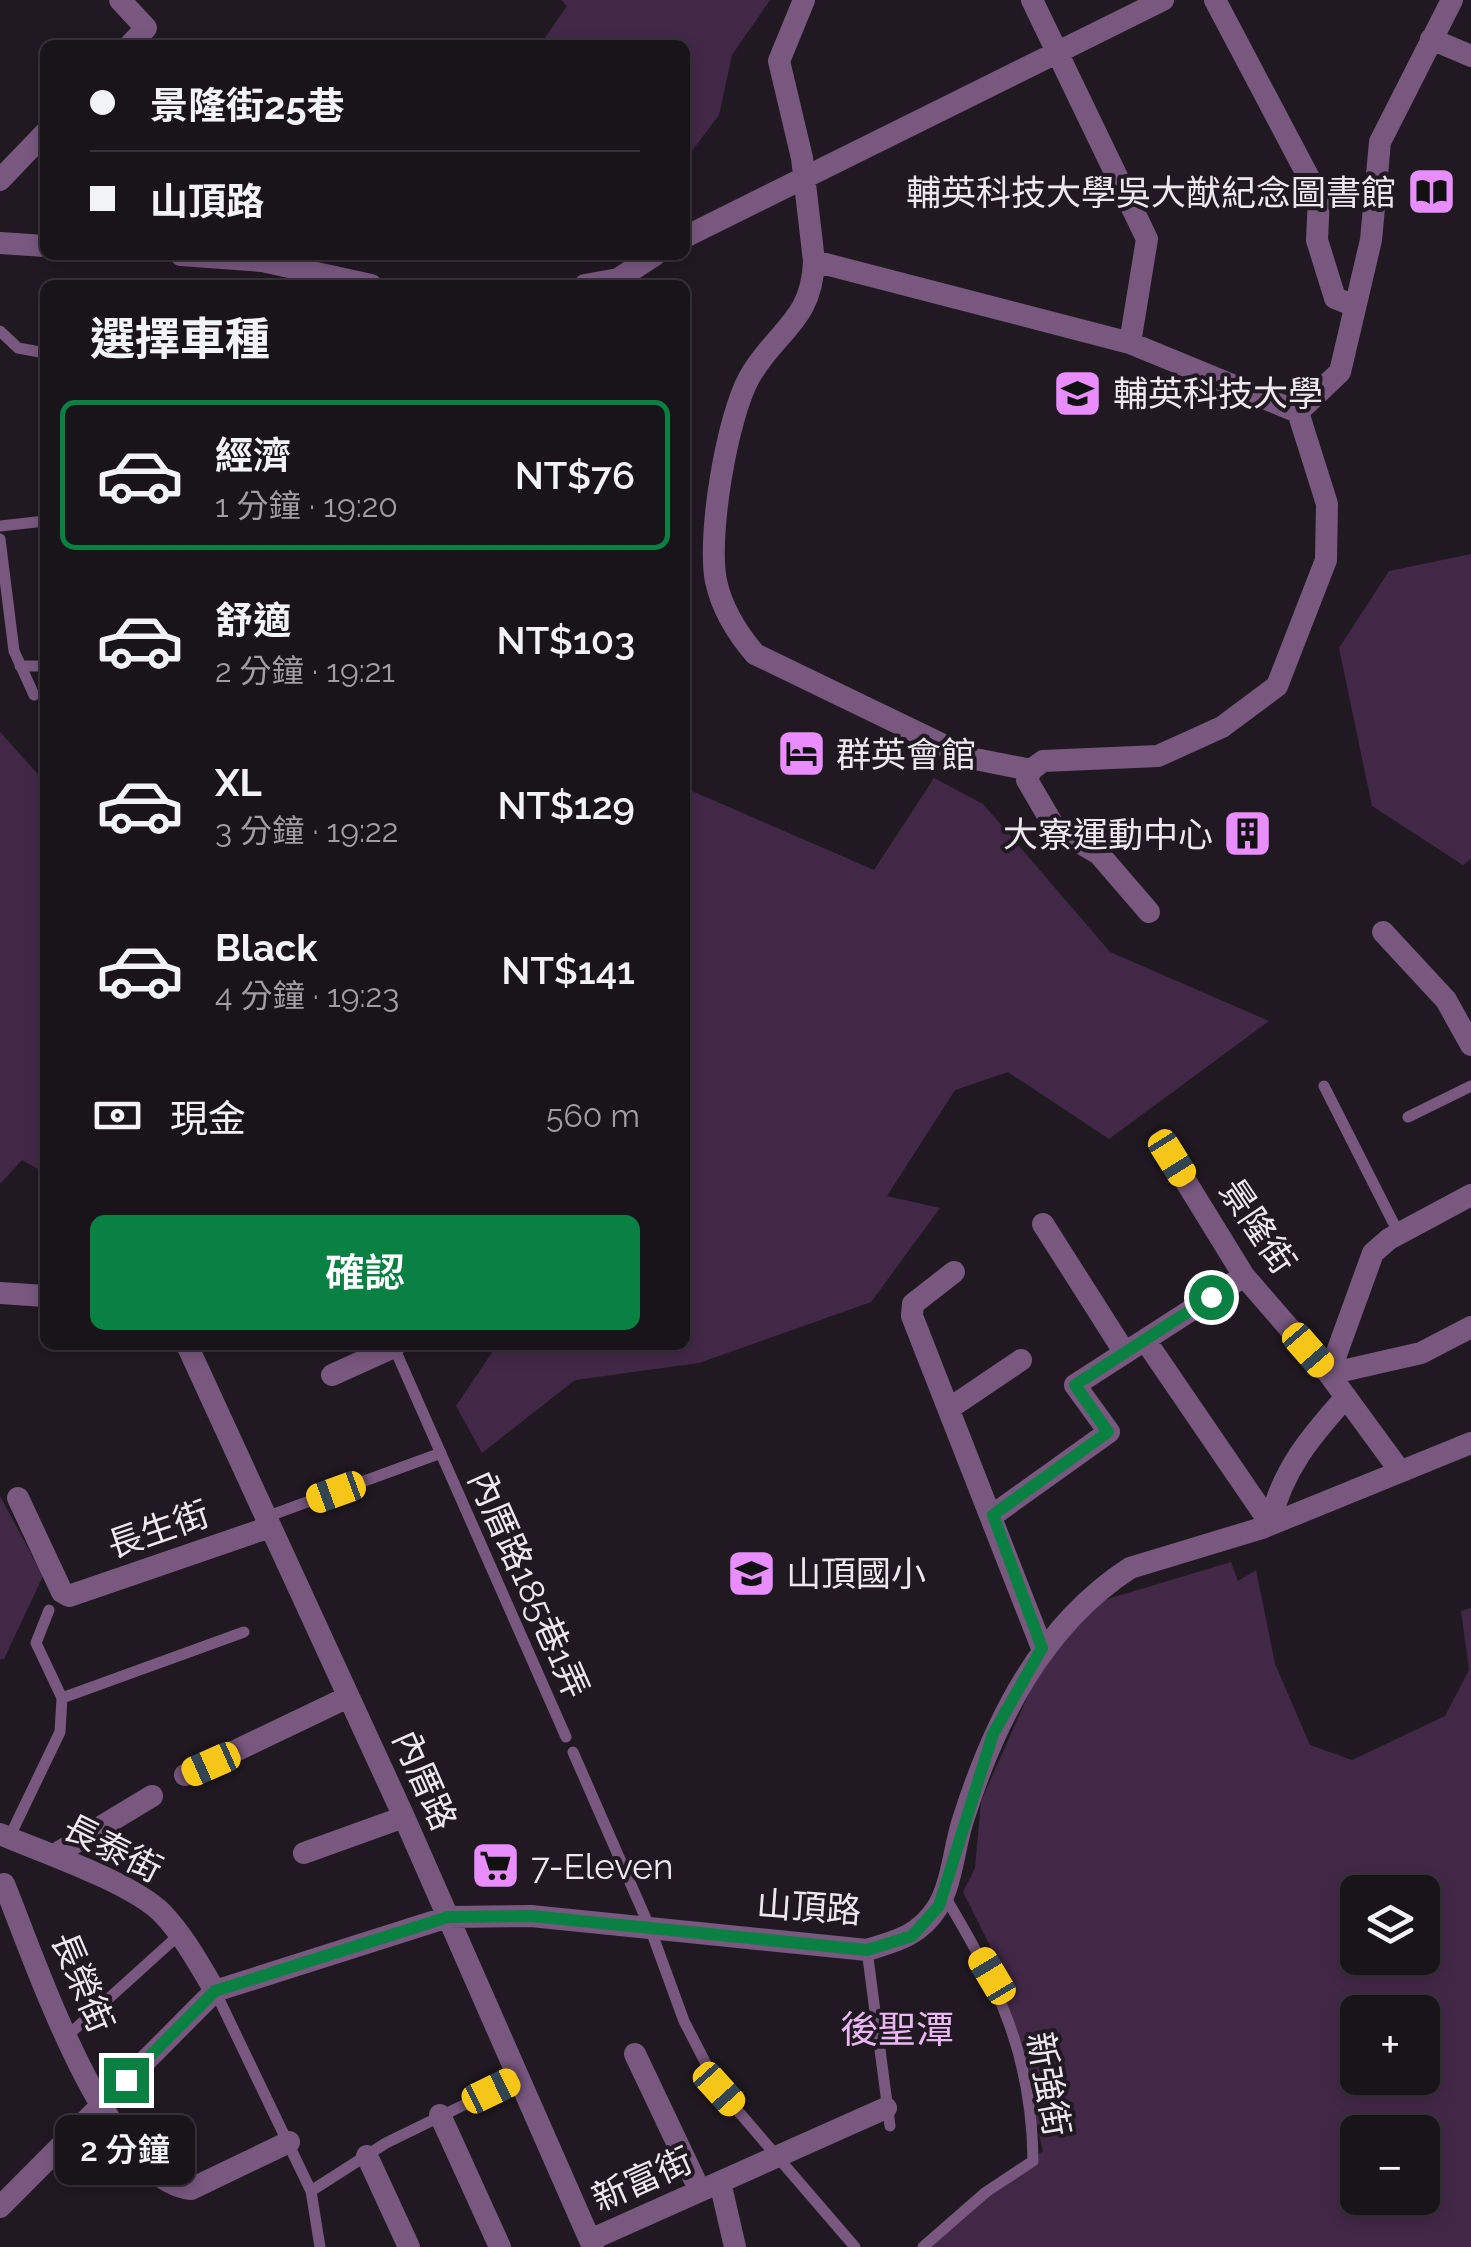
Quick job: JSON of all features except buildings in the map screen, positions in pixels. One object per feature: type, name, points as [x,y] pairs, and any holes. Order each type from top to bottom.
[{"type":"street","points":[[120,0],[138,37]]},
{"type":"street","points":[[804,0],[778,62],[804,180],[814,261],[813,290],[749,377],[731,422],[720,478],[716,579],[735,631],[755,654],[970,758],[1031,770]]},
{"type":"street","points":[[1032,0],[1147,239],[1130,343]]},
{"type":"street","points":[[690,235],[1162,0]]},
{"type":"street","points":[[1215,0],[1319,197],[1317,240],[1335,298],[1355,306]]},
{"type":"street","points":[[1298,412],[1340,372],[1371,240],[1380,142],[1452,0]]},
{"type":"street","points":[[1431,39],[1471,56]]},
{"type":"street","points":[[0,180],[40,139]]},
{"type":"street","points":[[0,243],[40,246]]},
{"type":"street","points":[[248,260],[349,280]]},
{"type":"street","points":[[612,280],[648,260]]},
{"type":"street","points":[[814,261],[1130,343],[1298,412]]},
{"type":"street","points":[[1149,912],[1098,854],[1055,828],[1027,780],[1031,770],[1043,761],[1158,756],[1222,727],[1277,686],[1326,560],[1327,504],[1298,412]]},
{"type":"street","points":[[1382,932],[1446,1000],[1471,1045]]},
{"type":"street","name":"景隆街","points":[[1172,1158],[1244,1276],[1329,1374],[1400,1471]]},
{"type":"street","points":[[1329,1374],[1373,1252],[1471,1195]]},
{"type":"street","points":[[1043,1224],[1125,1353]]},
{"type":"street","points":[[954,1272],[911,1307],[1042,1648]]},
{"type":"street","points":[[993,1515],[1108,1432],[1075,1385],[1244,1276]]},
{"type":"street","points":[[0,1294],[40,1296]]},
{"type":"street","points":[[1329,1374],[1421,1352],[1471,1327]]},
{"type":"street","points":[[1145,1340],[1270,1522]]},
{"type":"street","name":"內厝路","points":[[189,1350],[404,1817],[592,2244]]},
{"type":"street","points":[[332,1376],[385,1350]]},
{"type":"street","points":[[950,1408],[1021,1360]]},
{"type":"street","points":[[1270,1522],[1275,1500],[1301,1448],[1346,1396]]},
{"type":"street","name":"山頂路","points":[[0,2207],[215,1991],[448,1917],[531,1916],[867,1950],[912,1936],[939,1906],[993,1734],[1042,1648],[1130,1568],[1270,1522],[1471,1443]]},
{"type":"street","name":"長生街","points":[[18,1498],[62,1592],[69,1596],[268,1522]]},
{"type":"street","points":[[185,1776],[348,1697]]},
{"type":"street","points":[[56,1854],[152,1796]]},
{"type":"street","points":[[304,1853],[404,1817]]},
{"type":"street","name":"長泰街","points":[[4,1836],[56,1854],[158,1909],[180,1934],[215,1991]]},
{"type":"street","name":"長榮街","points":[[4,1884],[66,2037],[100,2106],[141,2158],[164,2180],[191,2189],[290,2142]]},
{"type":"street","points":[[636,2054],[710,2186],[734,2247]]},
{"type":"street","points":[[440,2115],[500,2247]]},
{"type":"street","name":"新富街","points":[[592,2244],[779,2155],[888,2117]]},
{"type":"street","points":[[367,2156],[409,2247]]},
{"type":"lane","points":[[0,331],[18,348],[40,352]]},
{"type":"lane","points":[[0,526],[40,522]]},
{"type":"lane","points":[[0,539],[14,651],[34,695]]},
{"type":"lane","points":[[20,666],[40,666]]},
{"type":"lane","points":[[1324,1086],[1399,1234]]},
{"type":"lane","points":[[1408,1117],[1471,1086]]},
{"type":"lane","name":"內厝路185巷1弄","points":[[395,1350],[566,1737]]},
{"type":"lane","points":[[268,1522],[441,1453]]},
{"type":"lane","points":[[4,1836],[60,1732],[62,1698],[36,1644],[49,1610]]},
{"type":"lane","points":[[62,1698],[244,1632]]},
{"type":"lane","points":[[573,1752],[650,1928],[684,2021],[719,2089],[855,2247]]},
{"type":"lane","name":"新強街","points":[[923,2247],[986,2192],[1033,2161],[1033,2113],[1011,2024],[992,1976],[942,1893]]},
{"type":"lane","points":[[66,2037],[180,1934]]},
{"type":"lane","points":[[867,1950],[888,2117]]},
{"type":"lane","points":[[215,1991],[311,2191],[320,2247]]},
{"type":"lane","points":[[311,2191],[440,2115],[517,2079]]},
{"type":"shaded area","points":[[561,0],[770,0],[732,55],[719,115],[690,153],[690,40],[543,40],[567,6]]},
{"type":"shaded area","points":[[1471,554],[1471,859],[1463,865],[1372,806],[1339,648],[1389,571]]},
{"type":"shaded area","points":[[0,732],[40,776],[40,1170],[22,1160],[0,1184]]},
{"type":"shaded area","points":[[934,778],[983,804],[1110,952],[1269,1021],[1109,1139],[1008,1072],[955,1090],[887,1196],[940,1208],[871,1302],[699,1363],[575,1380],[482,1453],[456,1406],[494,1350],[690,1350],[690,790],[874,870]]},
{"type":"shaded area","points":[[0,1496],[43,1576],[4,1659],[0,1659]]},
{"type":"shaded area","points":[[1231,1562],[1238,1581],[1256,1570],[1275,1664],[1310,1745],[1352,1760],[1445,1716],[1469,1670],[1461,1611],[1471,1608],[1471,2247],[923,2247],[986,2192],[1043,2151],[994,1954],[963,1892],[975,1868],[981,1801],[1046,1655],[1101,1601]]},
{"type":"place","name":"輔英科技大學吳大猷紀念圖書館","points":[[1431,192]]},
{"type":"place","name":"輔英科技大學","points":[[1078,393]]},
{"type":"place","name":"群英會館","points":[[801,754]]},
{"type":"place","name":"大寮運動中心","points":[[1248,834]]},
{"type":"place","name":"山頂國小","points":[[751,1573]]},
{"type":"place","name":"7-Eleven","points":[[496,1866]]},
{"type":"district","name":"後聖潭","points":[[897,2029]]},
{"type":"route","points":[[126,2080],[215,1991],[448,1917],[531,1916],[867,1950],[912,1936],[939,1906],[993,1734],[1042,1648],[993,1515],[1108,1432],[1075,1385],[1211,1297]]}]
